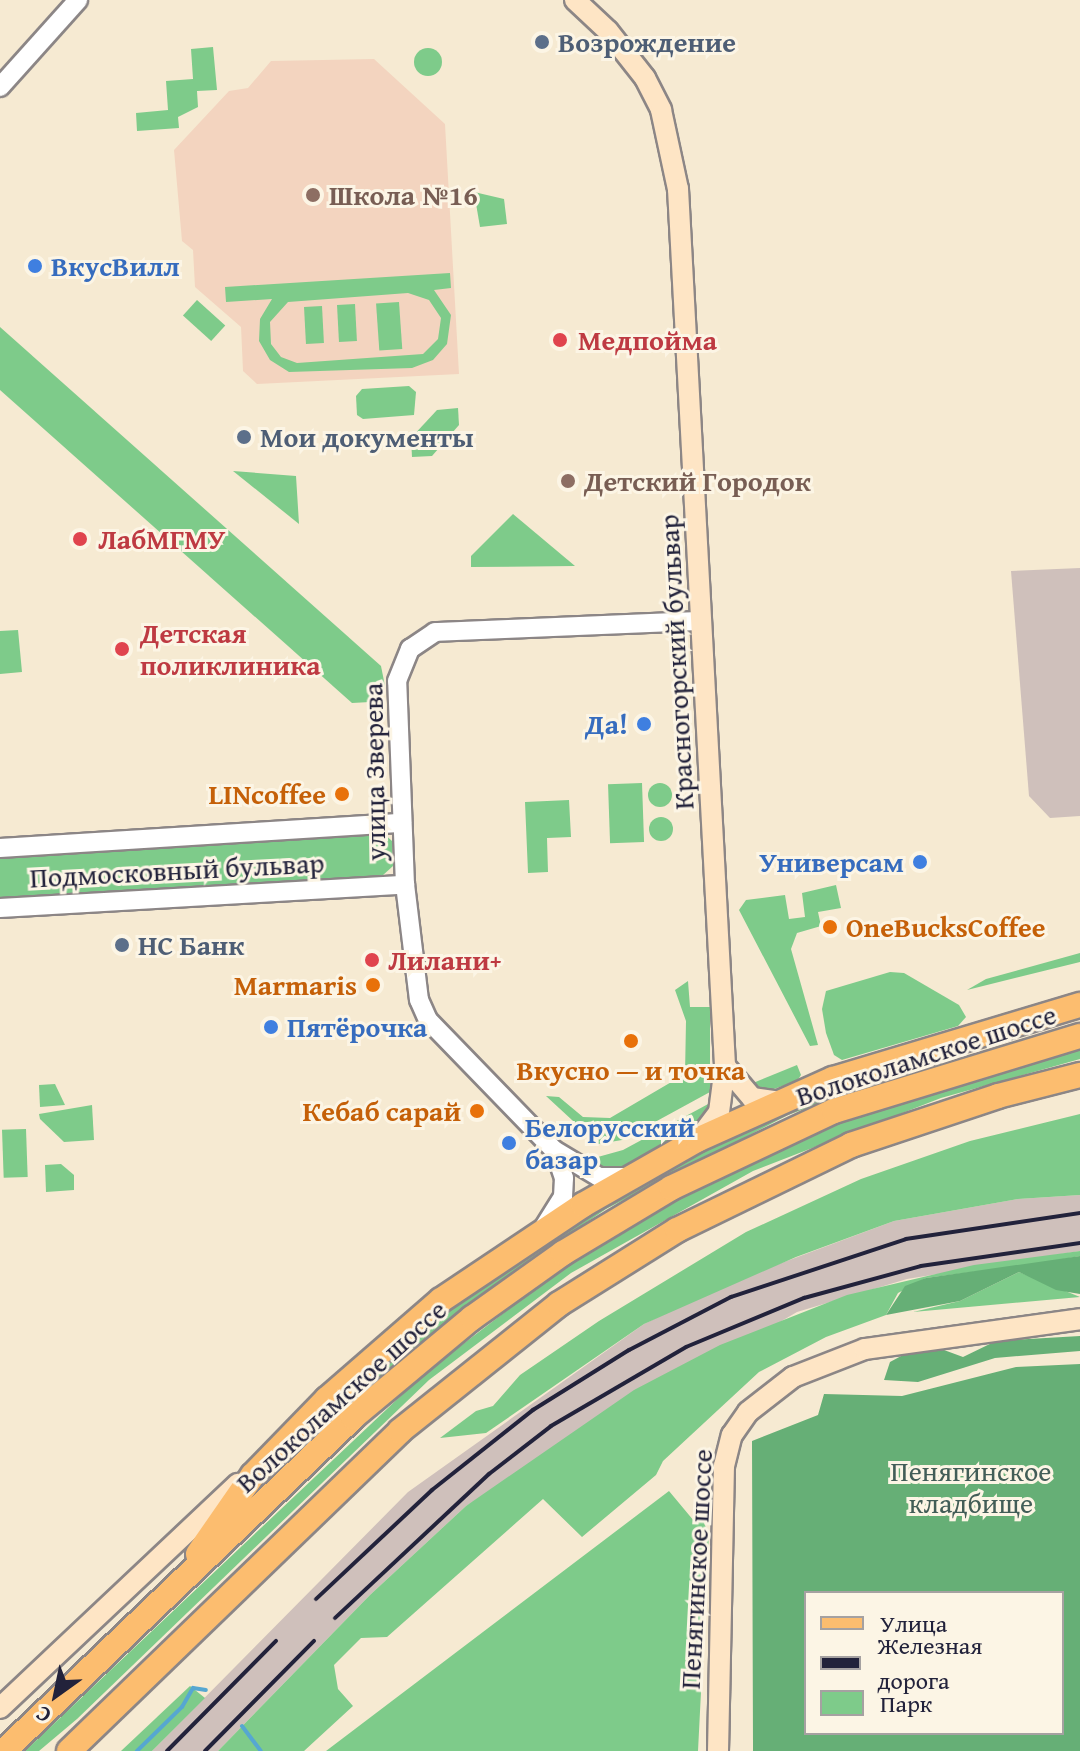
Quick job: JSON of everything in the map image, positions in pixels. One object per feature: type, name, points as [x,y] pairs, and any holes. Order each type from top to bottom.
[{"type":"main road","name":"Красногорский бульвар","points":[[575,0],[645,78],[670,141],[680,210],[725,1066],[719,1112],[697,1140]]},
{"type":"main road","points":[[0,1708],[276,1448],[431,1309],[538,1234],[630,1176],[697,1140],[779,1102],[873,1065],[1080,1005]]},
{"type":"main road","points":[[1006,1024],[1080,1016]]},
{"type":"main road","name":"Волоколамское шоссе","points":[[4,1751],[414,1363],[523,1280],[612,1222],[834,1111],[1080,1036]]},
{"type":"main road","points":[[725,1066],[752,1098],[779,1102]]},
{"type":"main road","points":[[69,1751],[400,1431],[559,1304],[740,1196],[851,1145],[998,1096],[1080,1075]]},
{"type":"main road","points":[[998,1096],[1080,1085]]},
{"type":"main road","name":"Пенягинское шоссе","points":[[718,1751],[724,1466],[732,1435],[748,1412],[793,1377],[865,1349],[1080,1319]]},
{"type":"main road","points":[[150,1616],[276,1448]]},
{"type":"street","points":[[0,87],[78,0]]},
{"type":"street","name":"улица Зверева","points":[[554,1150],[439,1034],[419,1000],[405,885],[397,681],[403,661],[419,639],[435,632],[701,621]]},
{"type":"street","name":"Подмосковный бульвар","points":[[0,848],[402,823]]},
{"type":"street","name":"Подмосковный бульвар","points":[[0,908],[405,885]]},
{"type":"street","points":[[554,1150],[599,1177],[630,1176]]},
{"type":"street","points":[[538,1234],[563,1197],[562,1169],[554,1150]]},
{"type":"shaded area","name":"Школа №16","points":[[374,59],[445,124],[459,374],[257,384],[243,371],[241,327],[195,287],[193,250],[182,241],[174,150],[229,91],[248,88],[271,61]]},
{"type":"shaded area","points":[[1080,568],[1080,816],[1050,818],[1029,796],[1011,571]]},
{"type":"shaded area","points":[[1080,1195],[1080,1251],[907,1279],[797,1312],[466,1506],[370,1595],[218,1751],[152,1751],[408,1492],[644,1324],[720,1286],[894,1221],[1018,1199]]},
{"type":"green space","points":[[213,47],[217,90],[197,91],[198,107],[178,117],[179,128],[137,131],[136,113],[168,110],[166,81],[193,79],[191,49]]},
{"type":"green space","points":[[428,48],[438,52],[442,62],[438,72],[428,76],[418,72],[414,62],[418,52]]},
{"type":"green space","points":[[474,192],[504,199],[507,224],[480,227]]},
{"type":"green space","points":[[450,273],[451,288],[434,290],[451,315],[447,344],[433,360],[412,368],[289,372],[270,360],[259,341],[260,319],[272,299],[226,302],[225,287]],"holes":[[[408,293],[429,300],[441,318],[438,339],[423,354],[297,363],[281,357],[271,344],[270,322],[288,302]]]},
{"type":"green space","points":[[197,300],[225,325],[211,341],[183,316]]},
{"type":"green space","points":[[399,302],[402,349],[379,350],[376,304]]},
{"type":"green space","points":[[355,304],[357,341],[339,342],[337,305]]},
{"type":"green space","points":[[322,306],[324,343],[306,344],[304,307]]},
{"type":"green space","points":[[0,327],[381,666],[385,686],[370,702],[352,703],[0,390]]},
{"type":"green space","points":[[409,386],[416,392],[414,415],[363,419],[357,415],[356,396],[362,389]]},
{"type":"green space","points":[[458,408],[459,425],[432,456],[412,457],[411,438],[437,410]]},
{"type":"green space","points":[[233,471],[296,476],[299,524]]},
{"type":"green space","points":[[513,514],[575,566],[471,567],[471,556]]},
{"type":"green space","points":[[18,630],[22,672],[0,674],[0,631]]},
{"type":"green space","points":[[642,783],[644,842],[610,843],[608,784]]},
{"type":"green space","points":[[660,783],[669,786],[672,795],[669,804],[660,807],[651,804],[648,795],[651,786]]},
{"type":"green space","points":[[569,800],[571,837],[547,838],[548,872],[528,873],[525,802]]},
{"type":"green space","points":[[661,817],[670,820],[673,829],[670,838],[661,841],[652,838],[649,829],[652,820]]},
{"type":"green space","points":[[382,832],[392,841],[393,866],[382,876],[0,898],[0,854]]},
{"type":"green space","points":[[836,885],[841,908],[818,912],[821,926],[797,933],[791,949],[818,1045],[810,1046],[739,910],[746,900],[785,895],[789,919],[805,917],[802,893]]},
{"type":"green space","points":[[1080,953],[1080,962],[967,990],[986,979]]},
{"type":"green space","points":[[890,972],[904,973],[959,1005],[966,1017],[958,1026],[842,1060],[834,1055],[826,1033],[822,1009],[826,991]]},
{"type":"green space","points":[[688,981],[690,1007],[710,1007],[710,1092],[622,1140],[598,1144],[546,1096],[559,1097],[583,1117],[610,1118],[685,1074],[686,1021],[675,990]]},
{"type":"green space","points":[[1080,1049],[1080,1059],[941,1098],[753,1171],[571,1273],[429,1380],[77,1719],[39,1751],[25,1751],[425,1373],[568,1264],[678,1198],[837,1123],[940,1088]]},
{"type":"green space","points":[[948,1056],[788,1115],[606,1209],[462,1308],[239,1508],[339,1400],[457,1300],[664,1167],[849,1081]]},
{"type":"green space","points":[[797,1065],[801,1075],[797,1081],[765,1092],[748,1085]]},
{"type":"green space","points":[[55,1084],[65,1105],[40,1107],[39,1085]]},
{"type":"green space","points":[[710,1103],[698,1127],[625,1166],[609,1169],[587,1160],[623,1150]]},
{"type":"green space","points":[[92,1105],[94,1140],[64,1142],[40,1119],[39,1114]]},
{"type":"green space","points":[[1080,1114],[1080,1195],[1018,1199],[894,1221],[796,1257],[644,1324],[486,1433],[440,1438],[476,1411],[493,1406],[520,1375],[599,1321],[746,1232],[861,1179],[970,1141]]},
{"type":"green space","points":[[26,1129],[28,1177],[4,1178],[2,1130]]},
{"type":"green space","points":[[61,1164],[74,1175],[74,1190],[46,1192],[45,1165]]},
{"type":"green space","points":[[1080,1251],[1080,1256],[1042,1263],[926,1278],[898,1293],[886,1315],[826,1337],[759,1372],[663,1461],[656,1475],[582,1537],[543,1499],[387,1637],[361,1638],[334,1665],[338,1689],[353,1706],[304,1751],[218,1751],[370,1595],[466,1506],[634,1390],[720,1345],[847,1295],[974,1265]]},
{"type":"green space","points":[[1080,1256],[1080,1294],[1056,1290],[1019,1272],[960,1301],[886,1315],[905,1286],[926,1278]]},
{"type":"green space","points":[[1019,1272],[1080,1297],[913,1312],[960,1301]]},
{"type":"green space","points":[[1080,1336],[1080,1351],[995,1358],[918,1382],[884,1380],[890,1362],[903,1355],[944,1350],[963,1357],[996,1341]]},
{"type":"green space","name":"Пенягинское кладбище","points":[[1080,1364],[1080,1751],[753,1751],[752,1441],[818,1415],[824,1394],[902,1396],[1016,1367]]},
{"type":"green space","points":[[669,1491],[694,1521],[700,1514],[709,1534],[698,1751],[326,1751]]},
{"type":"green space","points":[[190,1686],[205,1698],[152,1751],[121,1751]]},
{"type":"waterway","points":[[137,1751],[182,1707],[193,1688],[206,1690]]},
{"type":"waterway","points":[[242,1726],[261,1751]]},
{"type":"railway","points":[[316,1599],[432,1490],[533,1410],[629,1350],[731,1297],[906,1239],[1080,1213]]},
{"type":"railway","points":[[335,1618],[489,1474],[551,1426],[686,1347],[804,1298],[921,1266],[1080,1243]]},
{"type":"railway","points":[[167,1751],[276,1641]]},
{"type":"railway","points":[[205,1751],[314,1641]]},
{"type":"place","name":"Возрождение","points":[[542,42]]},
{"type":"place","name":"Школа №16","points":[[313,195]]},
{"type":"place","name":"ВкусВилл","points":[[35,266]]},
{"type":"place","name":"Медпойма","points":[[560,340]]},
{"type":"place","name":"Мои документы","points":[[244,437]]},
{"type":"place","name":"Детский Городок","points":[[568,481]]},
{"type":"place","name":"ЛабМГМУ","points":[[80,539]]},
{"type":"place","name":"Детская поликлиника","points":[[122,649]]},
{"type":"place","name":"Да!","points":[[644,724]]},
{"type":"place","name":"LINcoffee","points":[[342,794]]},
{"type":"place","name":"Универсам","points":[[920,862]]},
{"type":"place","name":"OneBucksCoffee","points":[[830,927]]},
{"type":"place","name":"НС Банк","points":[[122,945]]},
{"type":"place","name":"Лилани+","points":[[372,960]]},
{"type":"place","name":"Marmaris","points":[[373,985]]},
{"type":"place","name":"Пятёрочка","points":[[271,1027]]},
{"type":"place","name":"Вкусно — и точка","points":[[631,1041]]},
{"type":"place","name":"Кебаб сарай","points":[[477,1111]]},
{"type":"place","name":"Белорусский базар","points":[[509,1143]]}]
